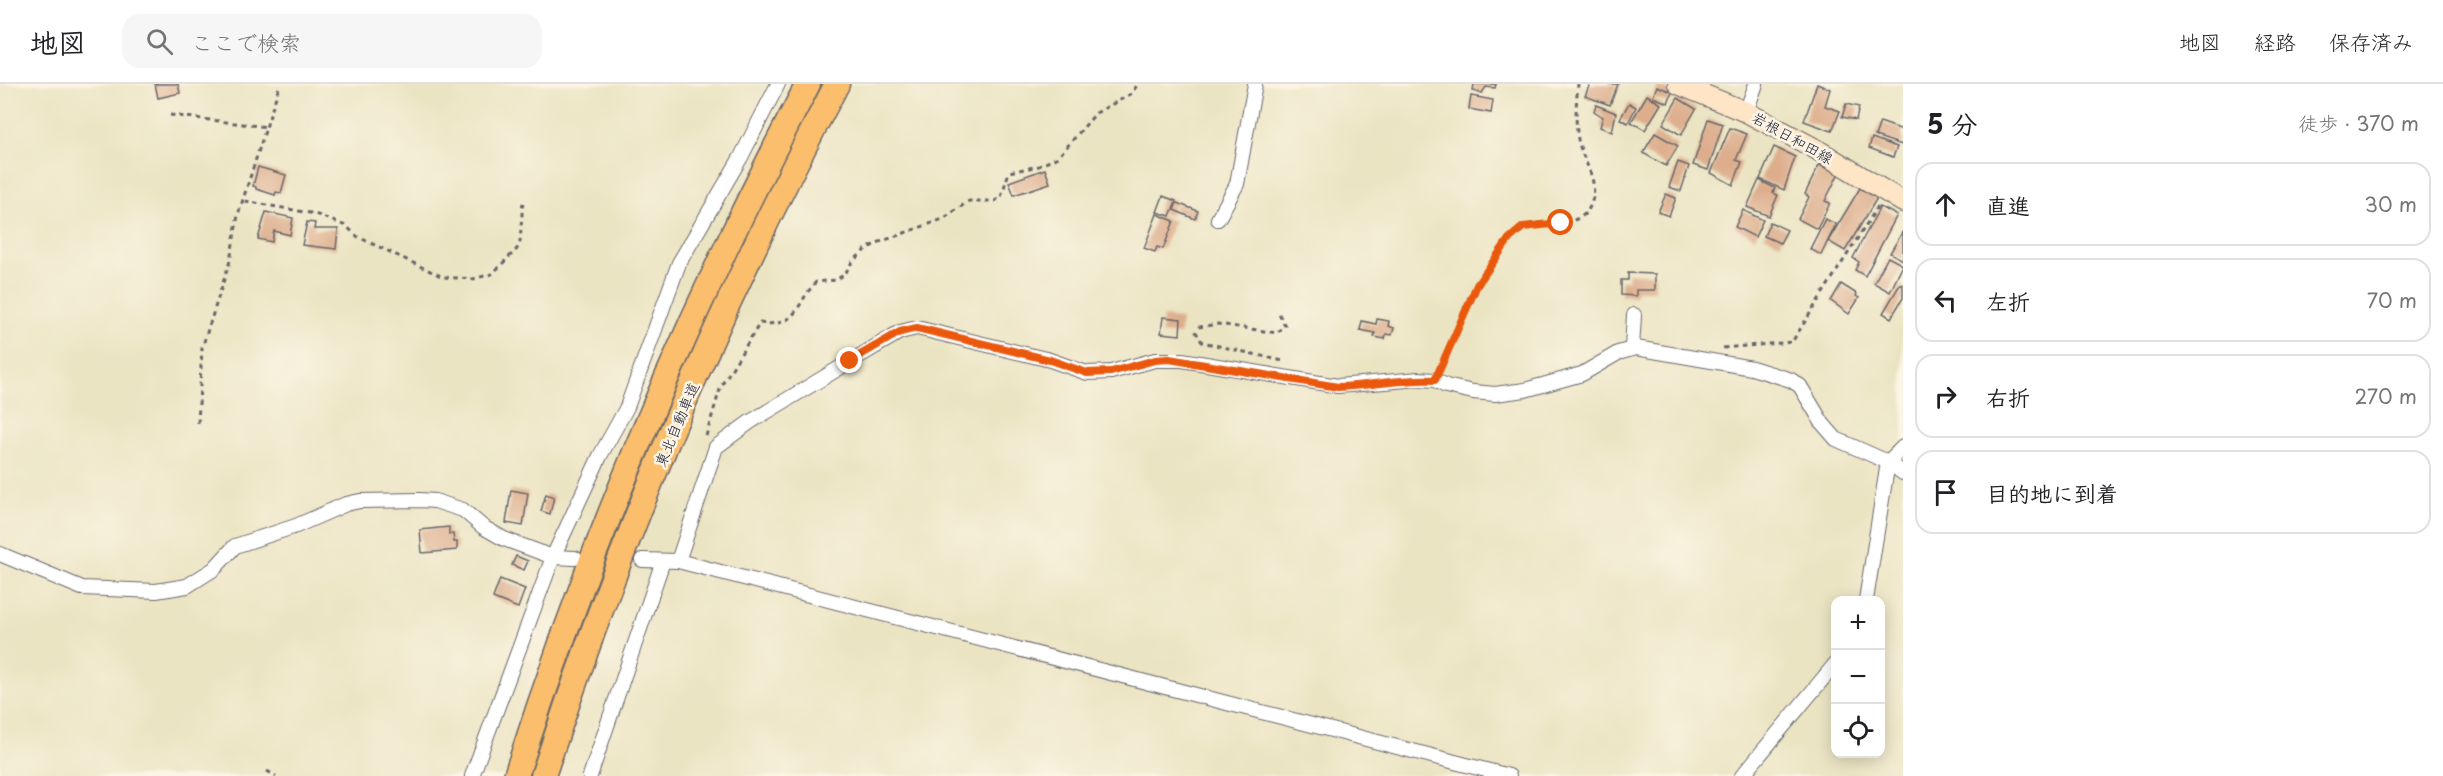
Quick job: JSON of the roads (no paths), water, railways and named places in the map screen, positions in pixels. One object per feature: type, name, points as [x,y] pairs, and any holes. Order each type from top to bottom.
[{"type":"highway","name":"東北自動車道","points":[[516,776],[577,604],[664,387],[723,255],[808,84]]},
{"type":"highway","name":"東北自動車道","points":[[543,776],[602,609],[687,397],[797,159],[837,84]]},
{"type":"main road","name":"岩根日和田線","points":[[1678,84],[1746,112],[1816,149],[1895,197]]},
{"type":"street","points":[[472,776],[553,557],[600,456],[627,407],[679,263],[741,157],[778,84]]},
{"type":"street","points":[[1218,219],[1237,184],[1255,84]]},
{"type":"street","points":[[1746,112],[1756,84]]},
{"type":"street","points":[[1632,348],[1634,315]]},
{"type":"street","points":[[678,561],[716,447],[785,400],[908,329],[926,328],[1050,360],[1087,373],[1111,372],[1155,360],[1169,359],[1338,387],[1399,380],[1435,380],[1446,386],[1495,394],[1524,390],[1582,374],[1618,353],[1632,348],[1752,368],[1791,380],[1800,386],[1823,424],[1836,439],[1888,462],[1903,473]]},
{"type":"street","points":[[1867,596],[1875,558],[1888,462],[1903,447]]},
{"type":"street","points":[[0,554],[82,588],[156,591],[186,586],[214,569],[235,546],[296,526],[345,504],[360,501],[420,500],[435,501],[463,510],[483,527],[504,539],[553,557],[575,558]]},
{"type":"street","points":[[642,560],[678,561],[1509,776]]},
{"type":"street","points":[[590,776],[663,561]]},
{"type":"street","points":[[1742,776],[1831,669]]}]
